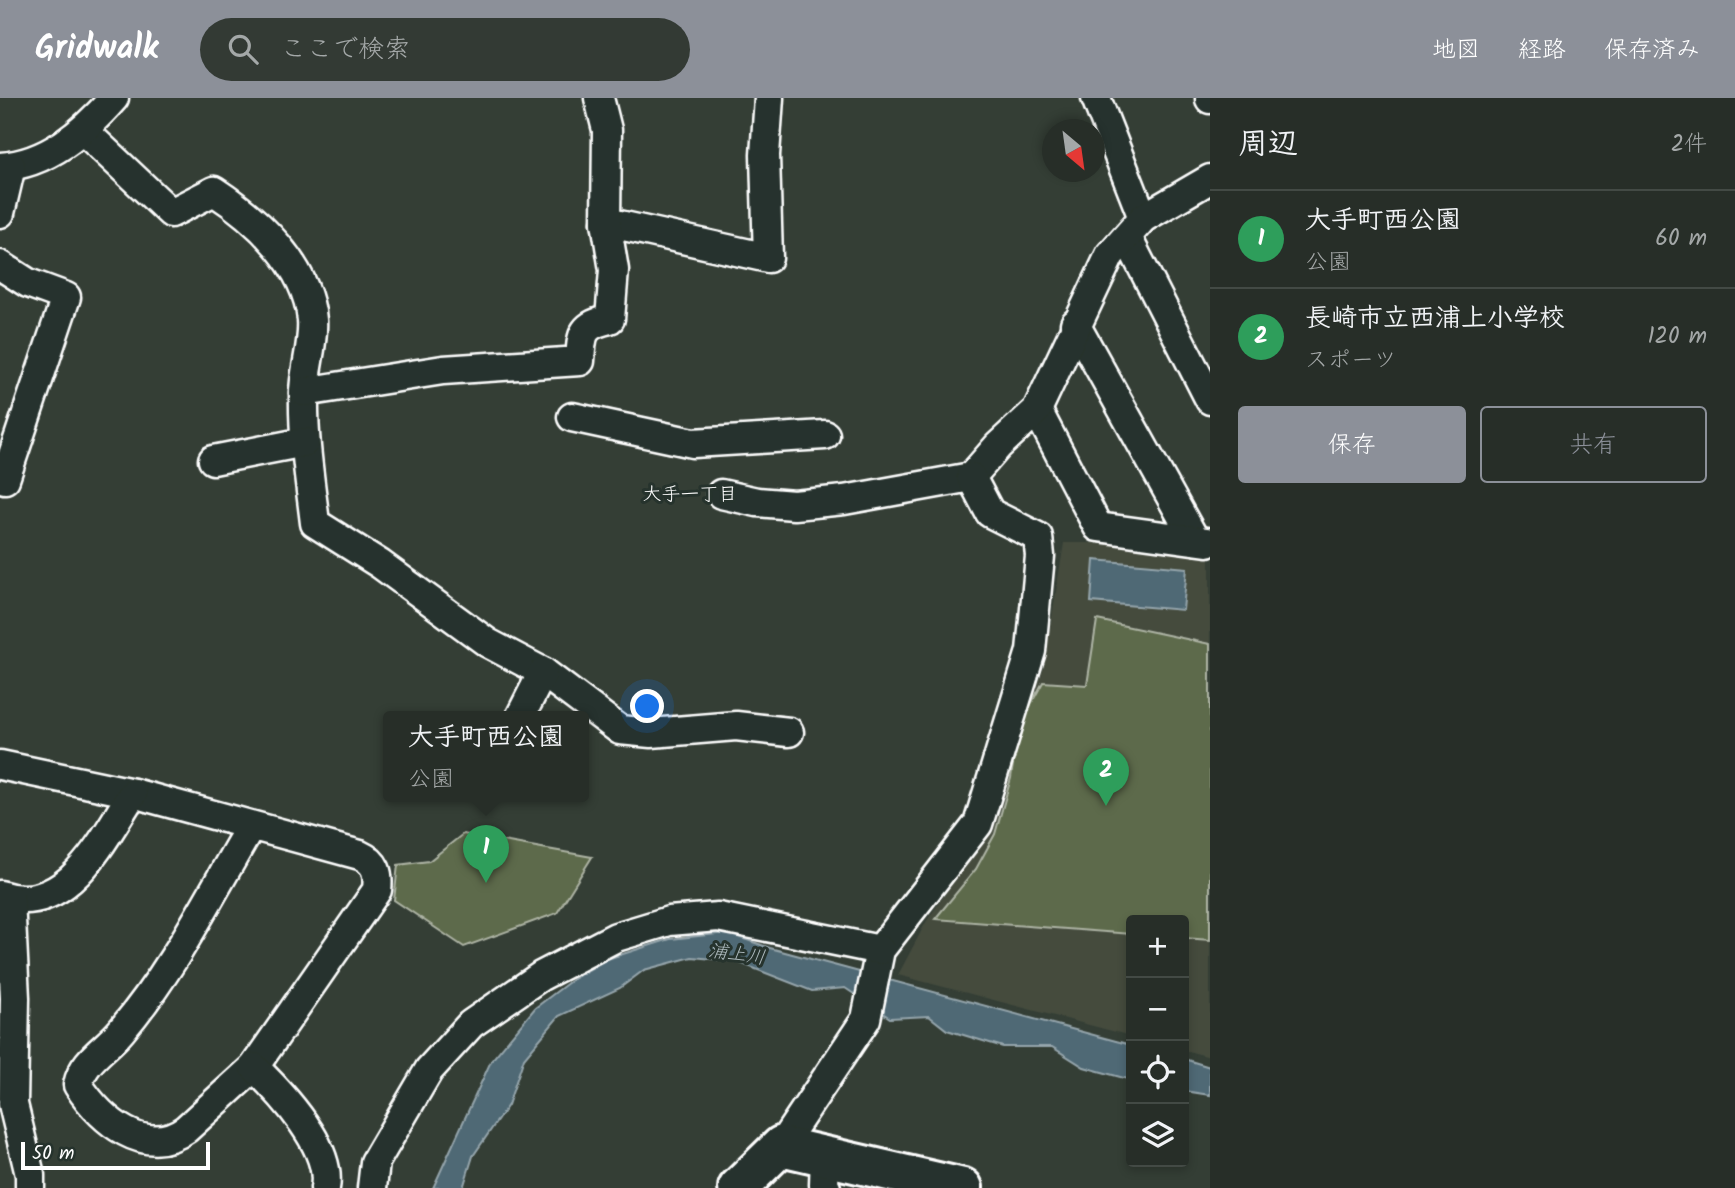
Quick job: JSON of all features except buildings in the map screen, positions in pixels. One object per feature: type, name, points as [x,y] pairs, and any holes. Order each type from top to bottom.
[{"type":"street","points":[[0,213],[5,167],[48,154],[85,131],[114,98]]},
{"type":"street","points":[[304,392],[443,370],[579,361],[581,336],[590,324],[610,319],[614,270],[606,222],[607,130],[599,98]]},
{"type":"street","points":[[606,222],[768,258],[765,155],[769,98]]},
{"type":"street","points":[[1096,98],[1135,228],[1210,400]]},
{"type":"street","points":[[85,131],[171,213],[214,191],[243,210],[275,243],[304,286],[312,320],[304,392],[305,442],[314,523],[380,564],[488,643],[543,672],[620,730],[651,733],[736,726],[789,732]]},
{"type":"street","points":[[721,494],[757,502],[794,505],[844,500],[971,477],[998,446],[1037,410],[1075,324],[1110,256],[1135,228],[1210,178]]},
{"type":"street","points":[[0,265],[28,283],[66,297],[5,479]]},
{"type":"street","points":[[1075,324],[1202,541]]},
{"type":"street","points":[[1037,410],[1098,527],[1202,541]]},
{"type":"street","points":[[572,417],[693,443],[825,435]]},
{"type":"street","points":[[213,460],[305,442]]},
{"type":"street","points":[[738,1188],[781,1146],[866,1019],[880,950],[978,824],[1031,651],[1040,556],[1038,537],[990,513],[971,477]]},
{"type":"street","points":[[523,711],[543,672]]},
{"type":"street","points":[[0,765],[133,793],[360,855],[374,865],[379,877],[377,890],[254,1067],[186,1129],[163,1141],[139,1138],[102,1114],[78,1084],[80,1073],[120,1033],[157,984],[251,826]]},
{"type":"street","points":[[30,1188],[30,1175],[13,1104],[15,998],[5,897],[54,893],[70,883],[133,793]]},
{"type":"street","points":[[372,1188],[375,1162],[429,1070],[471,1024],[541,976],[616,937],[670,921],[718,917],[880,950]]},
{"type":"street","points":[[254,1067],[283,1095],[320,1151],[327,1177],[325,1188]]},
{"type":"street","points":[[781,1146],[826,1172],[963,1188]]},
{"type":"shaded area","points":[[1064,543],[1181,543],[1210,549],[1210,1057],[1189,1051],[1189,915],[1126,915],[1126,1035],[898,975],[926,922],[982,839],[1043,670]]},
{"type":"green space","points":[[1097,620],[1210,644],[1210,940],[1189,938],[1189,915],[1126,915],[1126,934],[935,919],[976,869],[995,834],[1011,778],[1018,728],[1043,682],[1087,685]]},
{"type":"green space","points":[[463,834],[592,857],[557,913],[464,947],[394,900],[398,865],[429,861]]},
{"type":"water","points":[[1094,560],[1187,568],[1183,610],[1091,602]]},
{"type":"water","name":"浦上川","points":[[727,933],[770,948],[1126,1044],[1126,1079],[1084,1067],[1052,1047],[1003,1047],[947,1030],[929,1016],[890,1018],[845,988],[812,991],[735,961],[692,957],[644,970],[620,988],[559,1016],[524,1058],[508,1105],[473,1156],[463,1188],[433,1188],[491,1061],[535,1008],[573,979],[607,959],[670,939]]},
{"type":"water","points":[[1189,1061],[1210,1067],[1210,1095],[1189,1092]]},
{"type":"place","name":"長崎市立西浦上小学校","points":[[1106,806]]},
{"type":"place","name":"大手町西公園","points":[[486,883]]},
{"type":"district","name":"大手一丁目","points":[[690,493]]}]
